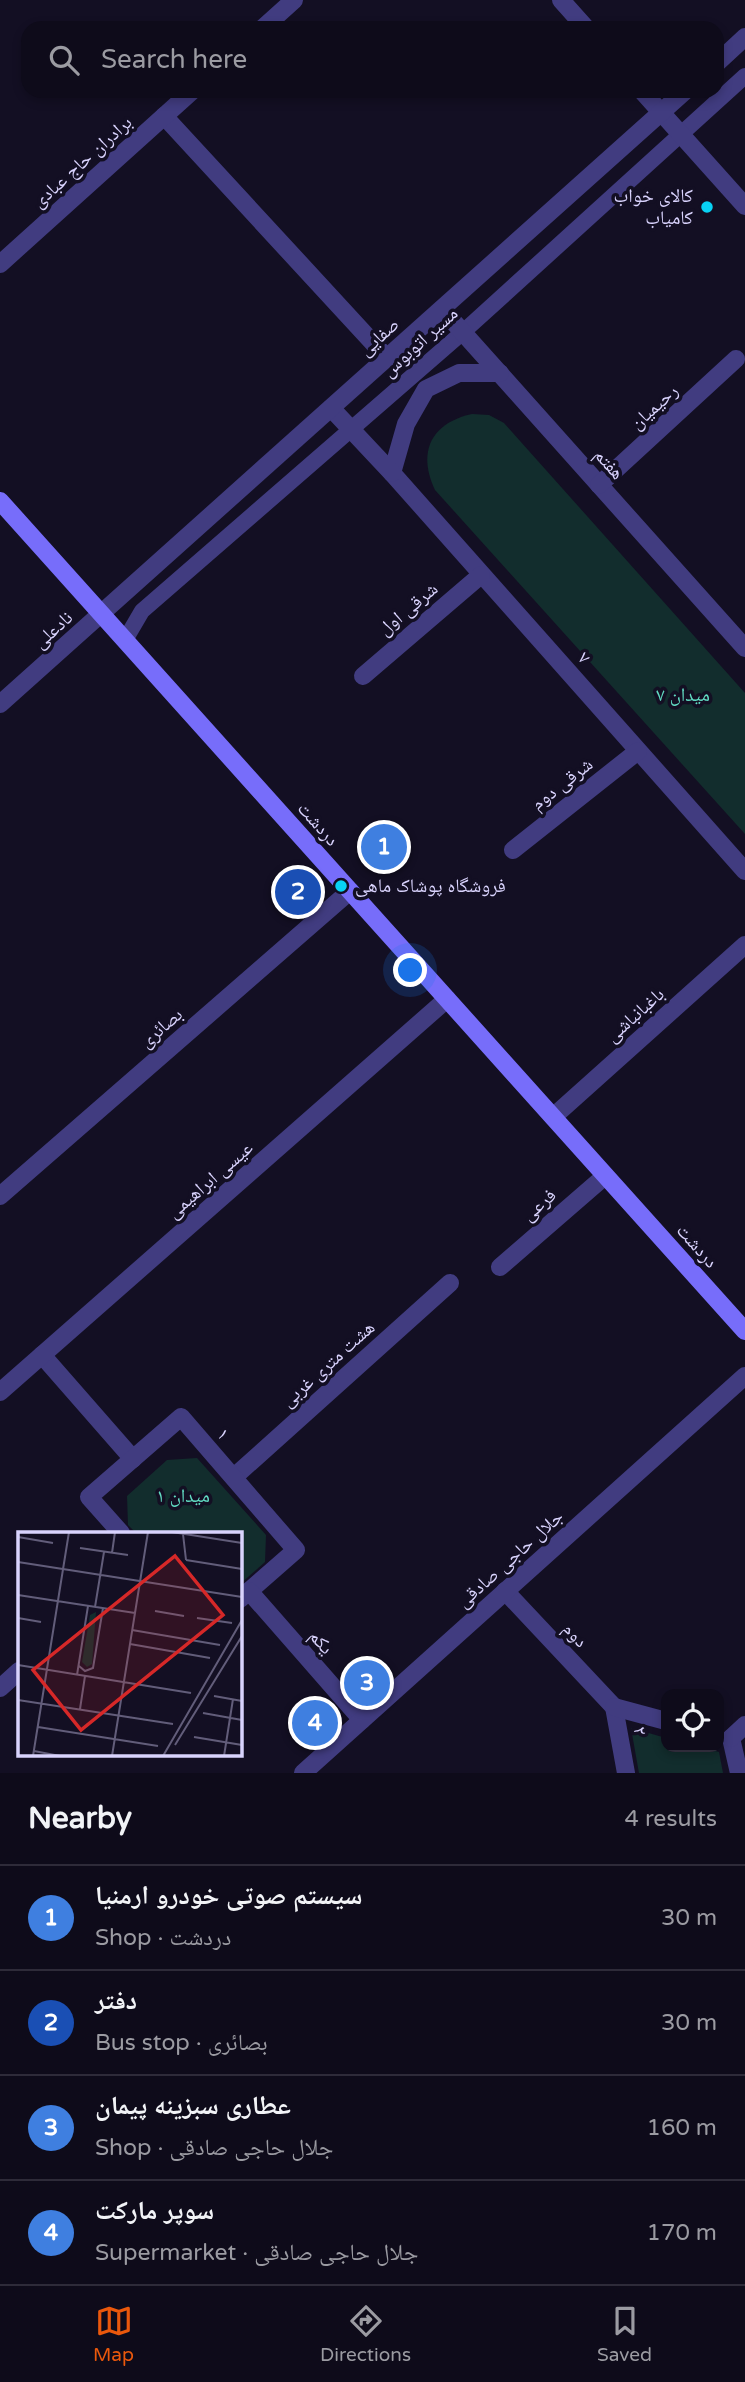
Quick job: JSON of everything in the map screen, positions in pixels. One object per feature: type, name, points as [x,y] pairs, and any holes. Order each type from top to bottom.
[{"type":"main road","name":"دردشت","points":[[0,501],[745,1331]]},
{"type":"street","points":[[270,21],[294,0]]},
{"type":"street","points":[[561,0],[580,21]]},
{"type":"street","points":[[724,56],[745,37]]},
{"type":"street","name":"برادران حاج عبادی","points":[[0,264],[184,98]]},
{"type":"street","points":[[649,98],[745,206]]},
{"type":"street","name":"صفایی","points":[[102,614],[677,98]]},
{"type":"street","points":[[164,116],[387,358]]},
{"type":"street","name":"هفتم","points":[[442,309],[745,648]]},
{"type":"street","name":"رحیمیان","points":[[599,485],[736,359]]},
{"type":"street","points":[[392,473],[406,424],[426,389],[460,373],[500,373]]},
{"type":"street","name":"۷","points":[[331,408],[392,473],[745,871]]},
{"type":"street","name":"شرقی اول","points":[[363,676],[481,575]]},
{"type":"street","name":"نادعلی","points":[[0,704],[102,614]]},
{"type":"street","name":"شرقی دوم","points":[[513,850],[638,751]]},
{"type":"street","name":"بصائری","points":[[0,1196],[350,891]]},
{"type":"street","name":"باغبانباشی","points":[[553,1117],[745,945]]},
{"type":"street","name":"عیسی ابراهیمی","points":[[0,1392],[447,999]]},
{"type":"street","name":"فرعی","points":[[500,1267],[605,1176]]},
{"type":"street","name":"هشت متری غربی","points":[[234,1477],[450,1283]]},
{"type":"street","points":[[42,1355],[133,1459]]},
{"type":"street","name":"جلال حاجی صادقی","points":[[303,1773],[745,1376]]},
{"type":"street","name":"۱","points":[[120,1532],[89,1497],[181,1417],[296,1549],[244,1595]]},
{"type":"street","name":"دوم","points":[[505,1591],[614,1707]]},
{"type":"street","name":"یکم","points":[[244,1595],[362,1720]]},
{"type":"street","points":[[0,1688],[18,1672]]},
{"type":"street","name":"۲","points":[[625,1773],[614,1707],[661,1720]]},
{"type":"street","points":[[738,1773],[725,1737],[745,1726]]},
{"type":"lane","name":"مسیر اتوبوس","points":[[724,95],[745,76]]},
{"type":"lane","name":"مسیر اتوبوس","points":[[125,640],[142,611],[463,332],[720,98]]},
{"type":"green space","name":"میدان ۷","points":[[472,414],[489,415],[504,423],[745,693],[745,834],[435,490],[427,463],[431,441],[446,424]]},
{"type":"green space","name":"میدان ۱","points":[[197,1458],[266,1535],[265,1562],[242,1582],[242,1532],[135,1532],[128,1525],[127,1496],[167,1460]]},
{"type":"green space","points":[[631,1728],[661,1737],[661,1752],[719,1752],[723,1773],[639,1773]]},
{"type":"place","name":"کالای خواب کامیاب","points":[[707,207]]},
{"type":"place","name":"سیستم صوتی خودرو ارمنیا","points":[[384,847]]},
{"type":"place","name":"فروشگاه پوشاک ماهی","points":[[341,886]]},
{"type":"place","name":"دفتر","points":[[298,892]]},
{"type":"place","name":"عطاری سبزینه پیمان","points":[[367,1683]]},
{"type":"place","name":"سوپر مارکت","points":[[315,1723]]}]
